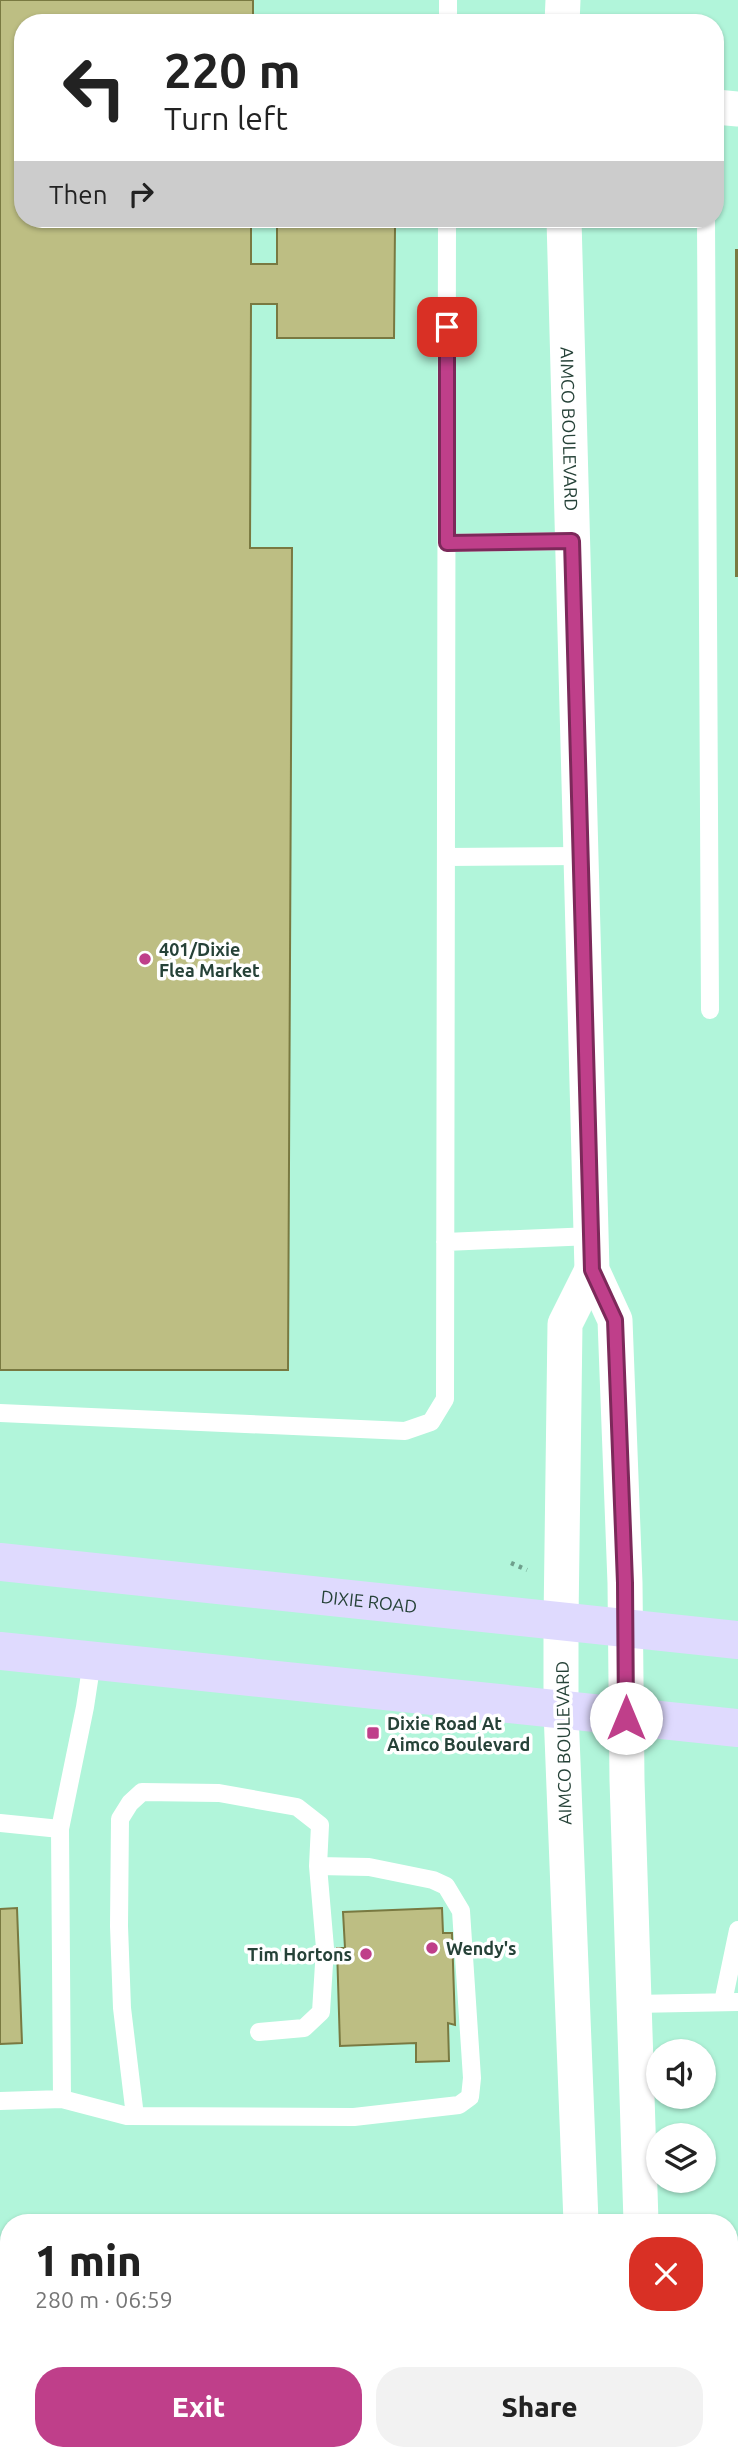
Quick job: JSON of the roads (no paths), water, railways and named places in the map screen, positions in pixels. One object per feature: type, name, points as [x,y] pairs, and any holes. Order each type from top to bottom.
[{"type":"main road","name":"DIXIE ROAD","points":[[0,1562],[738,1640]]},
{"type":"main road","points":[[0,1651],[561,1712],[738,1728]]},
{"type":"street","name":"AIMCO BOULEVARD","points":[[564,228],[592,1270],[615,1320],[626,1629],[626,1718],[641,2214]]},
{"type":"street","name":"AIMCO BOULEVARD","points":[[581,2214],[561,1712],[561,1621],[565,1324],[592,1270]]},
{"type":"lane","points":[[0,1413],[405,1431],[431,1422],[445,1399],[447,228]]},
{"type":"lane","points":[[706,228],[710,1010]]},
{"type":"lane","points":[[447,543],[572,541]]},
{"type":"lane","points":[[447,857],[580,856]]},
{"type":"lane","points":[[445,1242],[592,1236]]},
{"type":"lane","points":[[62,2099],[60,1829],[92,1661]]},
{"type":"lane","points":[[135,2116],[122,2008],[119,1926],[120,1819],[130,1803],[142,1792],[219,1793],[297,1807],[320,1825],[318,1866],[325,1948],[321,2012],[304,2028],[259,2032]]},
{"type":"lane","points":[[0,1823],[60,1829]]},
{"type":"lane","points":[[0,2101],[62,2099],[127,2116],[260,2118],[354,2117],[459,2105],[470,2097],[472,2078],[461,1911],[446,1886],[433,1880],[369,1867],[318,1866]]},
{"type":"lane","points":[[634,2004],[731,2002],[738,1930]]},
{"type":"place","name":"401/Dixie Flea Market","points":[[145,959]]},
{"type":"place","name":"Dixie Road At Aimco Boulevard","points":[[373,1733]]},
{"type":"place","name":"Wendy's","points":[[432,1948]]},
{"type":"place","name":"Tim Hortons","points":[[366,1954]]}]
